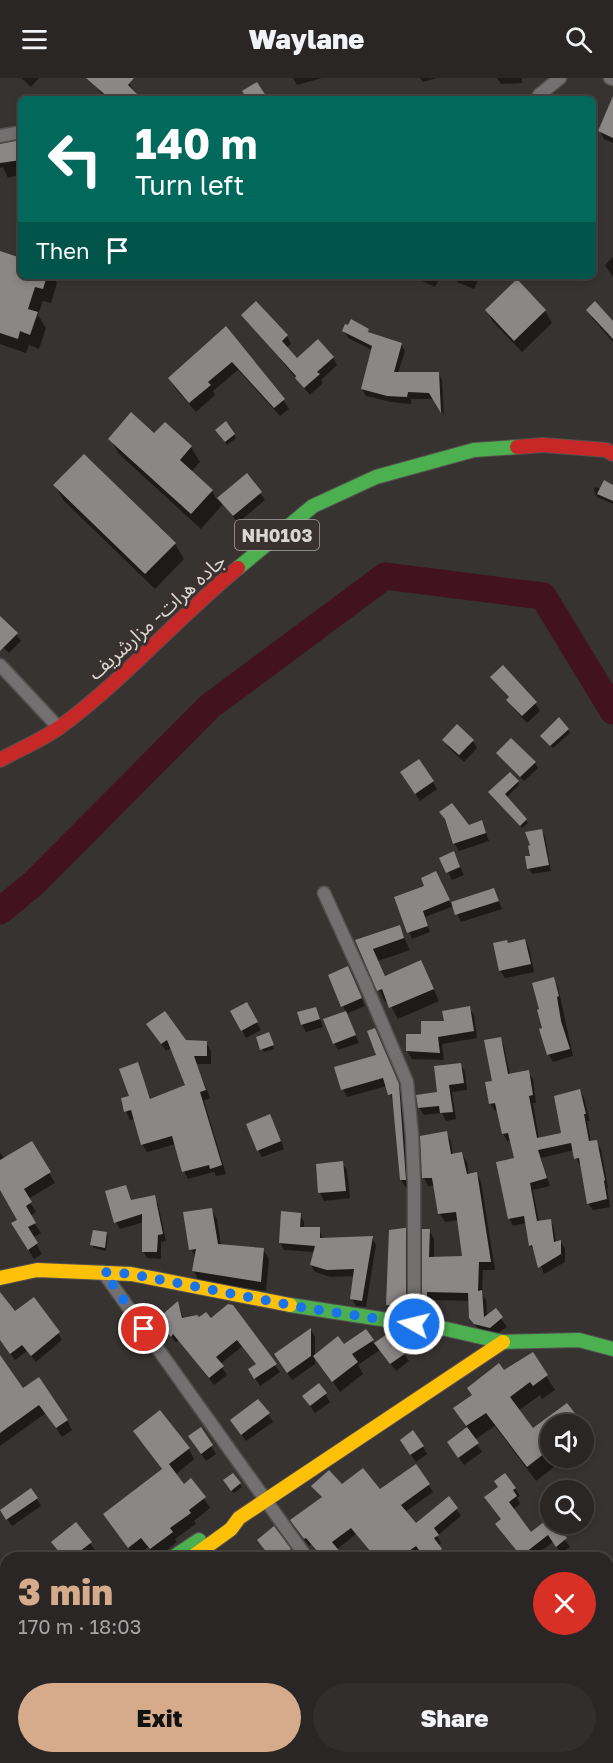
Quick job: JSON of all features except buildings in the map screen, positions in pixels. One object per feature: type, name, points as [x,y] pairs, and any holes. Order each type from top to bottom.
[{"type":"main road","name":"جاده هرات- مزارشریف","points":[[0,760],[60,728],[132,667],[211,590],[313,506],[376,477],[474,450],[543,445],[606,450],[613,454]]},
{"type":"main road","points":[[0,1278],[37,1270],[131,1274],[305,1308],[446,1329],[503,1342],[579,1340],[613,1349]]},
{"type":"main road","points":[[199,1552],[231,1529],[239,1518],[265,1500],[503,1342]]},
{"type":"main road","points":[[181,1552],[227,1521],[239,1518]]},
{"type":"street","points":[[539,95],[561,78]]},
{"type":"street","points":[[0,136],[18,133]]},
{"type":"street","points":[[0,665],[60,728]]},
{"type":"street","points":[[324,893],[406,1082],[414,1183],[414,1324]]},
{"type":"street","points":[[104,1272],[303,1552]]},
{"type":"waterway","points":[[0,911],[34,883],[210,706],[385,576],[543,596],[613,711]]},
{"type":"traffic: fast","points":[[238,568],[313,506],[376,477],[474,450],[517,447]]},
{"type":"traffic: fast","points":[[290,1305],[446,1329],[503,1342],[579,1340],[613,1349]]},
{"type":"traffic: fast","points":[[181,1552],[199,1540]]},
{"type":"traffic: slow","points":[[0,1278],[37,1270],[131,1274],[290,1305]]},
{"type":"traffic: slow","points":[[199,1552],[231,1529],[239,1518],[503,1342]]},
{"type":"traffic: jam","points":[[517,447],[543,445],[606,450],[613,454]]},
{"type":"traffic: jam","points":[[0,760],[53,732],[84,708],[238,568]]},
{"type":"route","points":[[144,1329],[104,1272],[131,1274],[305,1308],[414,1324]]}]
